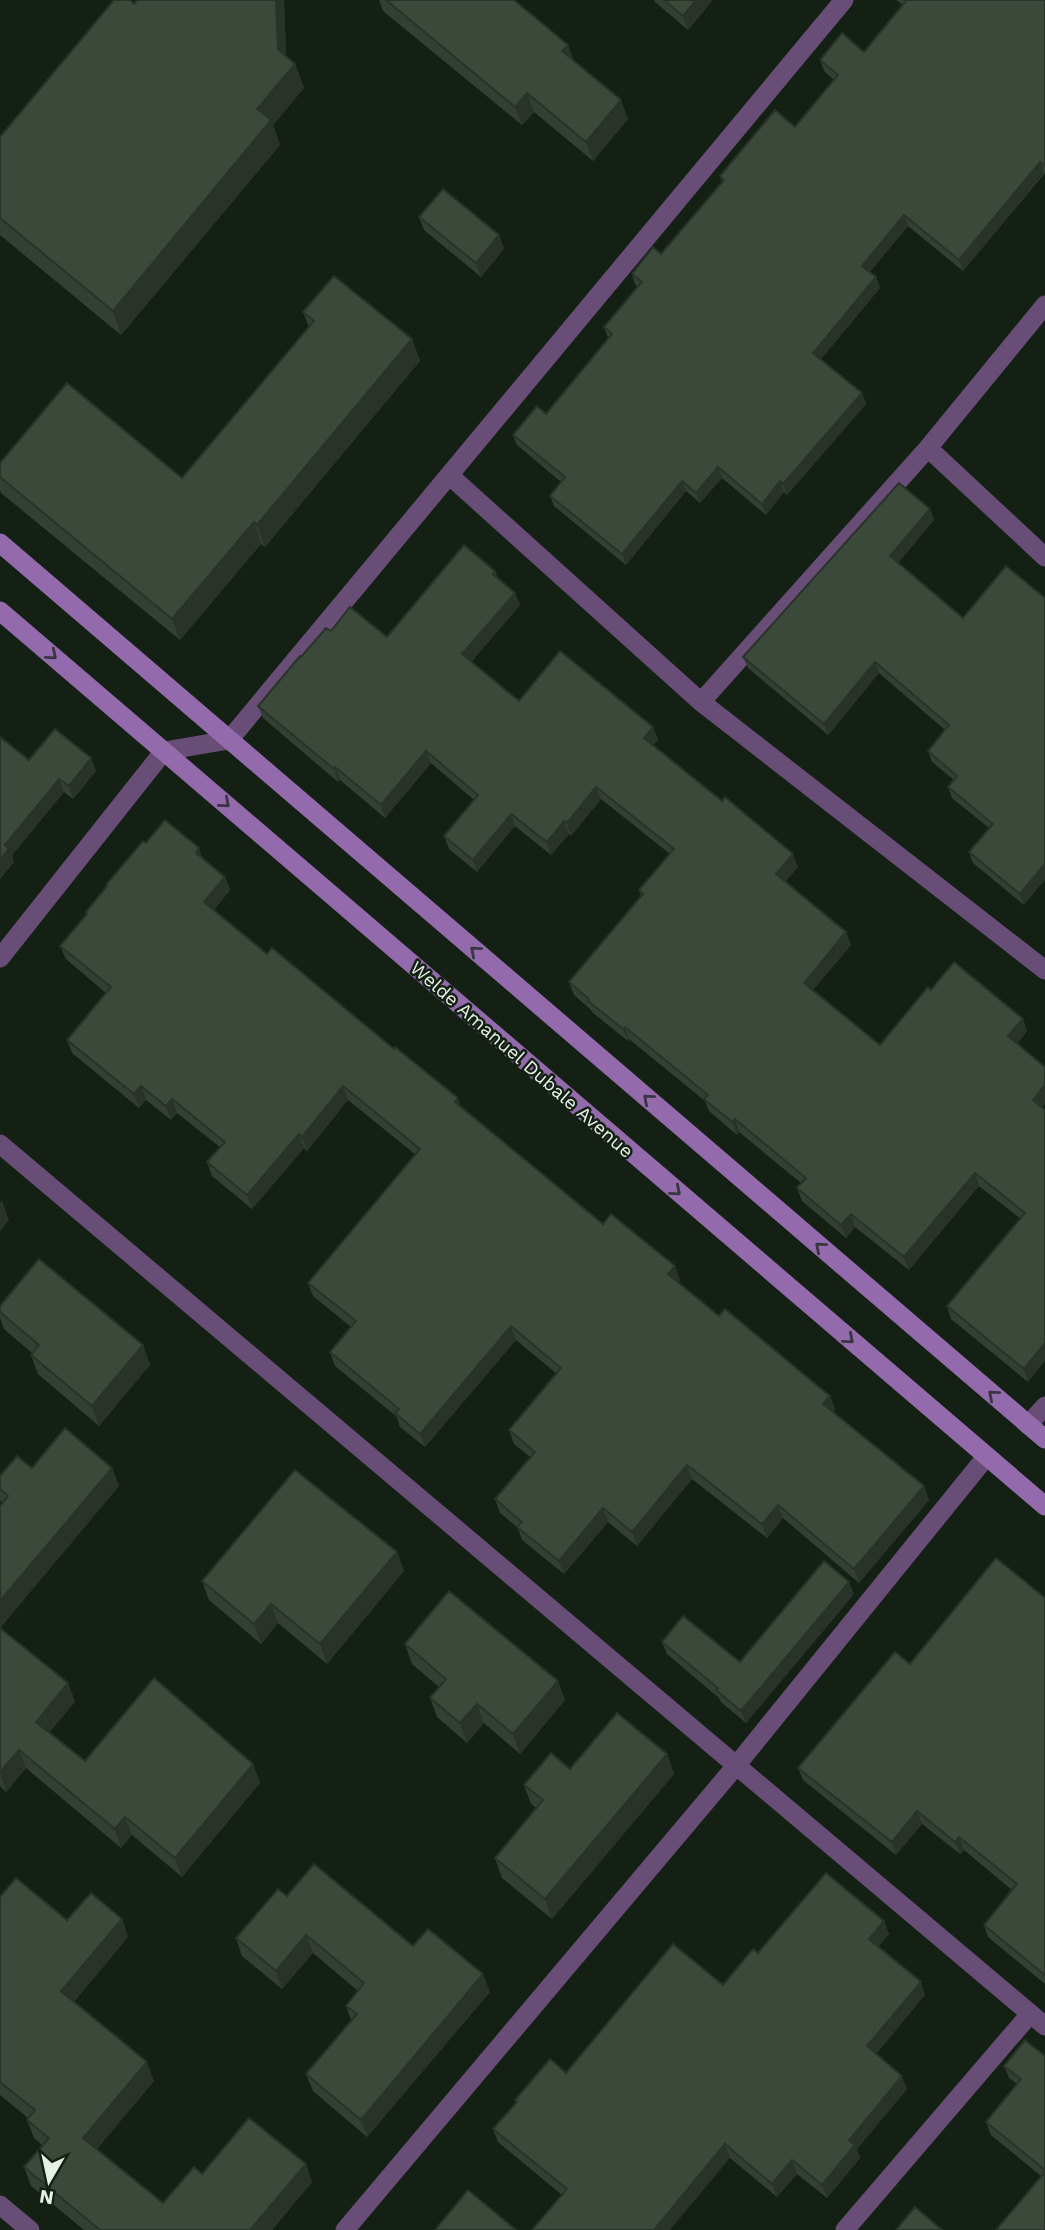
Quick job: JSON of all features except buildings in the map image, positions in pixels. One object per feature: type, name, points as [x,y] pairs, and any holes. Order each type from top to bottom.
[{"type":"main road","points":[[0,543],[1045,1439]]},
{"type":"main road","name":"Welde Amanuel Dubale Avenue","points":[[0,611],[1045,1506]]},
{"type":"street","points":[[0,958],[164,751],[229,740],[844,0]]},
{"type":"street","points":[[701,702],[928,449],[1045,305]]},
{"type":"street","points":[[928,449],[1045,557]]},
{"type":"street","points":[[449,475],[701,702],[1041,961]]},
{"type":"street","points":[[0,1144],[1038,2020],[845,2230]]},
{"type":"street","points":[[1028,1425],[1045,1406]]},
{"type":"street","points":[[345,2230],[735,1767],[986,1457]]},
{"type":"street","points":[[0,2205],[30,2230]]}]
